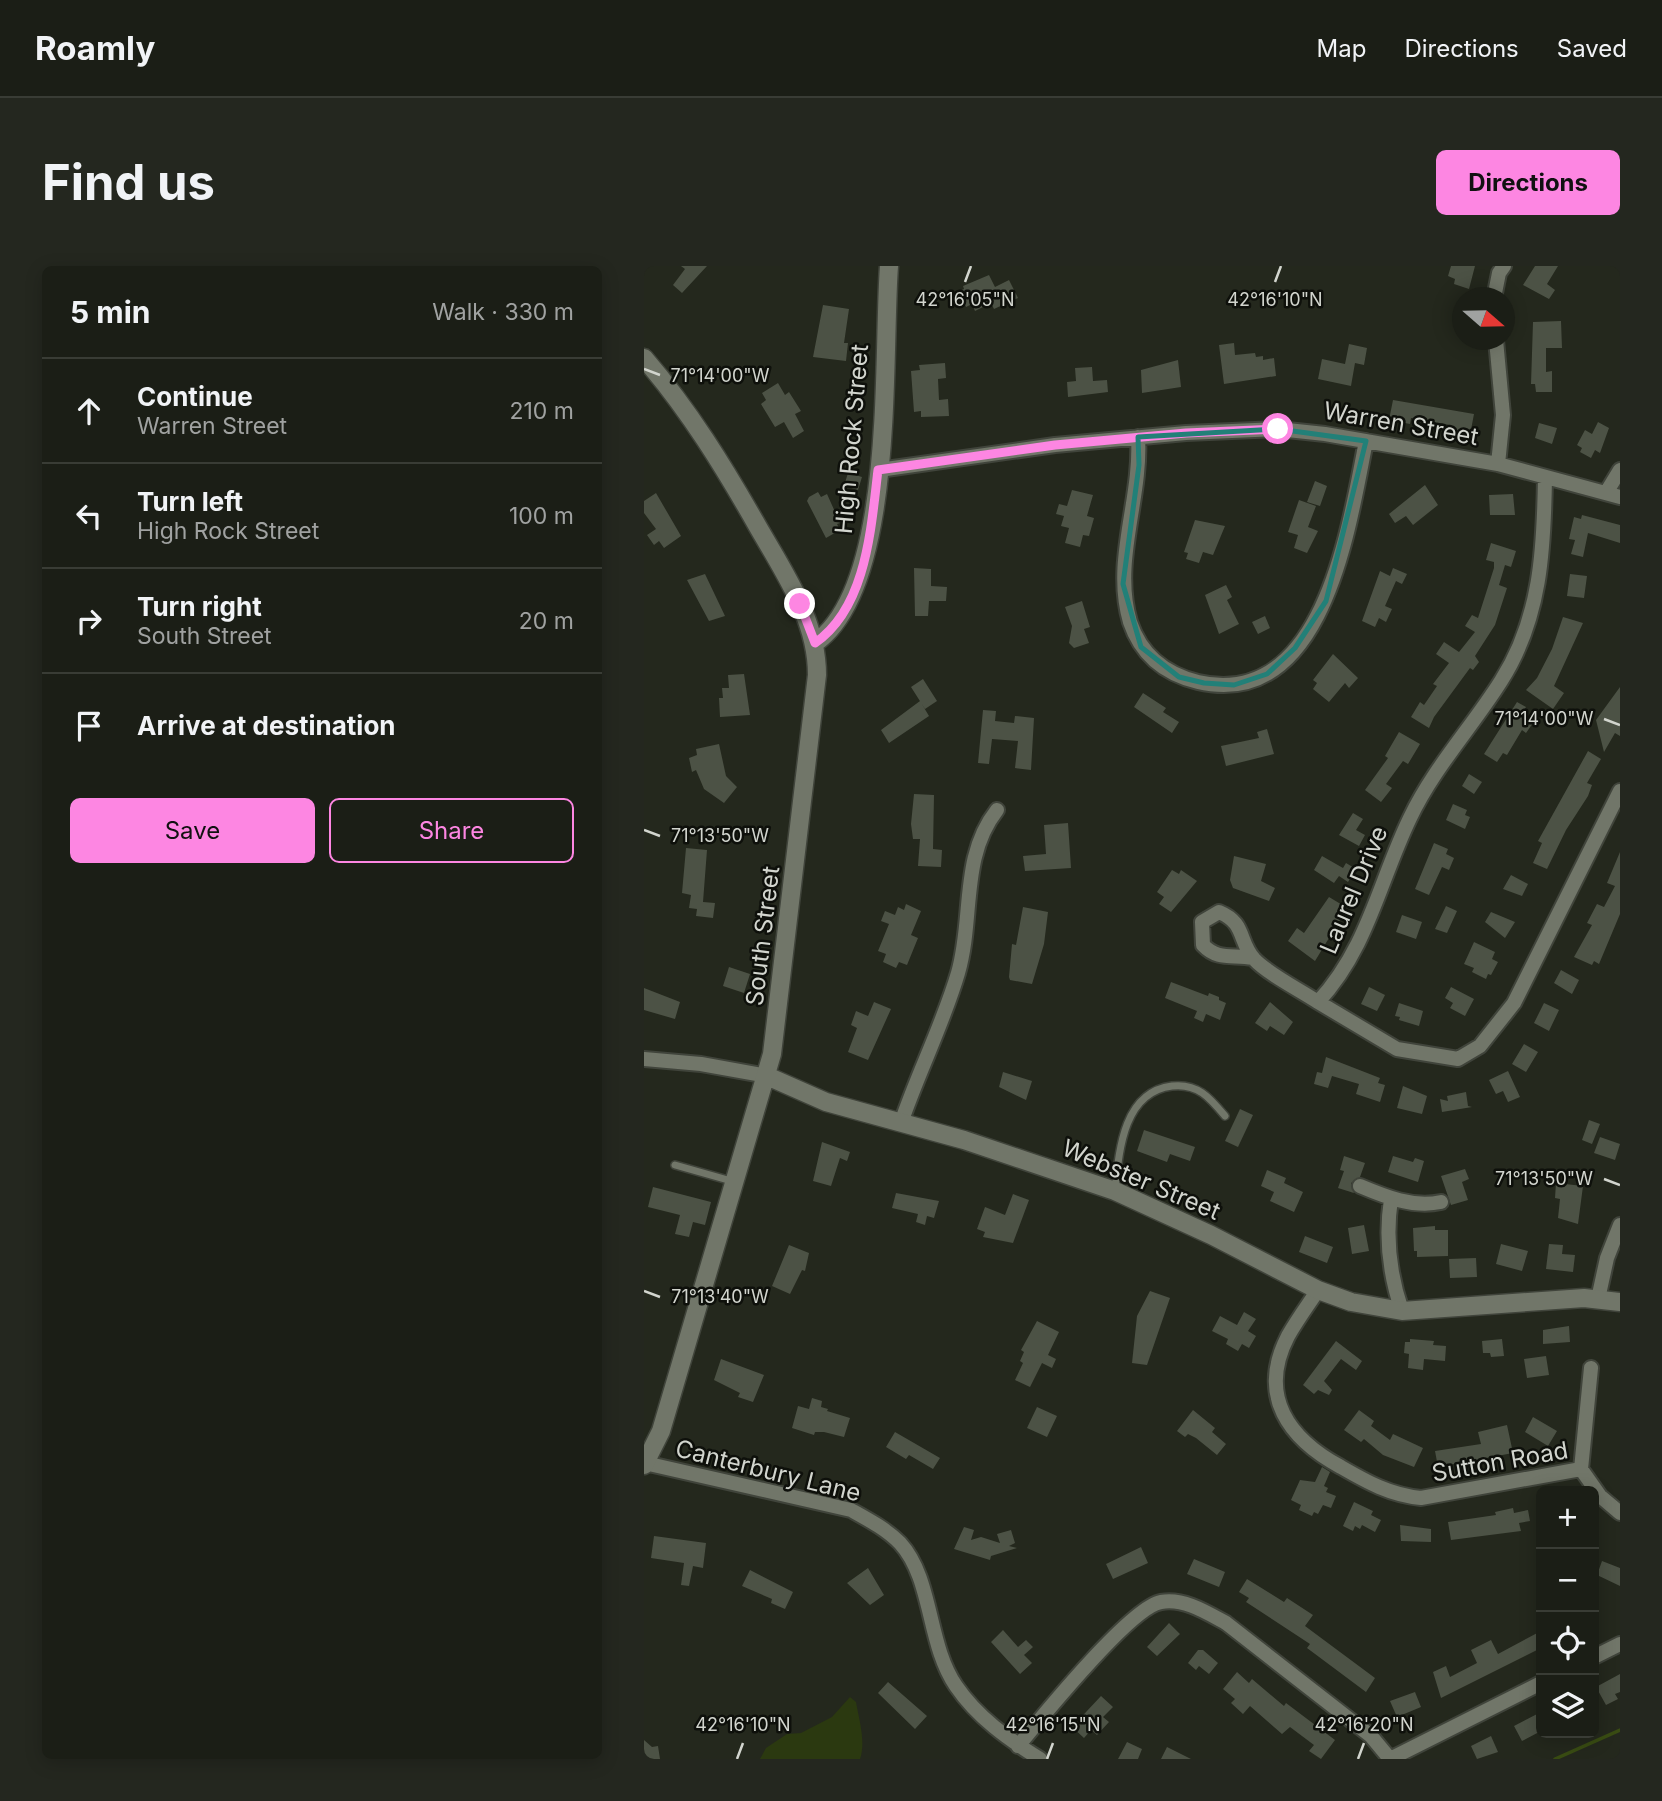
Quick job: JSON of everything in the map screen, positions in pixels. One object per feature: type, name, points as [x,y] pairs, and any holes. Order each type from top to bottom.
[{"type":"street","name":"High Rock Street","points":[[815,643],[838,620],[861,572],[878,470],[890,266]]},
{"type":"street","points":[[1496,287],[1499,273],[1504,266]]},
{"type":"street","points":[[1497,350],[1503,415],[1498,464]]},
{"type":"street","name":"South Street","points":[[644,358],[688,411],[716,453],[791,584],[815,643],[817,675],[778,1024],[767,1076],[662,1431],[645,1464]]},
{"type":"street","name":"Warren Street","points":[[878,470],[1021,449],[1138,437],[1278,429],[1498,464],[1613,495]]},
{"type":"street","points":[[1138,437],[1139,465],[1126,544],[1124,584],[1130,622],[1141,647],[1161,667],[1179,677],[1218,685],[1250,682],[1267,674],[1296,648],[1314,623],[1326,601],[1340,561],[1366,441]]},
{"type":"street","points":[[1613,495],[1620,470]]},
{"type":"street","name":"Laurel Drive","points":[[1318,1002],[1340,978],[1365,929],[1409,819],[1428,785],[1502,679],[1526,631],[1540,582],[1545,477]]},
{"type":"street","points":[[1253,958],[1318,1002],[1397,1049],[1458,1059],[1480,1046],[1514,1003],[1620,791]]},
{"type":"street","points":[[901,1123],[958,973],[975,851],[984,827],[997,810]]},
{"type":"street","name":"Webster Street","points":[[644,1059],[701,1064],[767,1076],[826,1102],[1014,1155],[1115,1191],[1211,1235],[1318,1290],[1351,1302],[1402,1311],[1598,1299],[1620,1302]]},
{"type":"street","points":[[1360,1186],[1391,1199],[1420,1205],[1441,1202]]},
{"type":"street","points":[[1391,1199],[1387,1231],[1389,1260],[1402,1311]]},
{"type":"street","points":[[1598,1299],[1606,1258],[1620,1225]]},
{"type":"street","name":"Sutton Road","points":[[1318,1290],[1287,1337],[1278,1370],[1277,1396],[1282,1415],[1292,1430],[1316,1454],[1380,1488],[1401,1496],[1421,1498],[1581,1469],[1600,1496],[1620,1513]]},
{"type":"street","points":[[1581,1469],[1591,1368]]},
{"type":"street","name":"Canterbury Lane","points":[[645,1464],[852,1510],[880,1525],[901,1545],[917,1570],[939,1655],[955,1686],[978,1714],[1018,1746],[1040,1759]]},
{"type":"street","points":[[1018,1746],[1061,1696],[1143,1611],[1160,1602],[1180,1603],[1200,1609],[1226,1623],[1371,1736],[1390,1759],[1536,1686]]},
{"type":"street","points":[[1599,1654],[1620,1644]]},
{"type":"lane","points":[[1115,1191],[1121,1140],[1141,1098],[1157,1087],[1182,1084],[1204,1091],[1225,1116]]},
{"type":"lane","points":[[675,1165],[736,1182]]},
{"type":"highlighted area","points":[[1278,429],[1366,441],[1326,601],[1295,648],[1267,674],[1234,685],[1204,683],[1179,677],[1141,647],[1123,584],[1139,465],[1138,437]]},
{"type":"green space","points":[[850,1697],[856,1702],[861,1730],[860,1759],[760,1759],[766,1748],[787,1734],[801,1733],[832,1717]]},
{"type":"building","points":[[681,266],[707,266],[682,293],[673,285],[685,269]]},
{"type":"building","points":[[1451,266],[1475,266],[1470,287],[1454,284],[1455,279],[1448,276]]},
{"type":"building","points":[[1535,266],[1558,266],[1547,284],[1555,290],[1549,299],[1523,285]]},
{"type":"building","points":[[989,275],[995,287],[1009,280],[1018,298],[994,309],[991,303],[975,311],[972,304],[966,307],[959,291],[964,289],[963,286]]},
{"type":"building","points":[[823,305],[849,309],[844,343],[848,343],[846,361],[813,357]]},
{"type":"building","points":[[1561,321],[1562,348],[1546,348],[1546,372],[1552,371],[1552,392],[1536,392],[1535,384],[1531,384],[1533,322]]},
{"type":"building","points":[[1234,343],[1235,355],[1255,353],[1256,357],[1263,356],[1263,360],[1274,358],[1276,376],[1224,384],[1219,345]]},
{"type":"building","points":[[1349,344],[1367,348],[1364,365],[1355,363],[1351,386],[1318,379],[1322,359],[1345,364]]},
{"type":"building","points":[[1178,360],[1181,387],[1142,393],[1141,370]]},
{"type":"building","points":[[945,363],[946,378],[938,379],[939,400],[948,399],[949,416],[921,417],[921,411],[914,412],[911,371],[920,370],[919,365]]},
{"type":"building","points":[[1092,367],[1093,381],[1107,380],[1108,392],[1068,397],[1067,382],[1076,381],[1075,368]]},
{"type":"building","points":[[778,383],[785,395],[789,392],[801,411],[795,414],[804,431],[793,438],[784,422],[775,427],[761,404],[766,400],[762,393]]},
{"type":"building","points":[[1393,400],[1474,414],[1470,435],[1449,431],[1450,425],[1411,418],[1410,424],[1389,420]]},
{"type":"building","points":[[1598,422],[1609,428],[1600,453],[1595,450],[1591,458],[1580,452],[1582,448],[1577,445],[1585,430],[1592,434]]},
{"type":"building","points":[[1539,423],[1557,428],[1552,444],[1535,438]]},
{"type":"building","points":[[848,473],[862,477],[858,490],[844,486]]},
{"type":"building","points":[[1315,481],[1327,486],[1320,506],[1307,502]]},
{"type":"building","points":[[1425,485],[1438,505],[1413,525],[1406,516],[1395,523],[1389,514]]},
{"type":"building","points":[[1072,490],[1093,495],[1087,516],[1094,518],[1089,536],[1083,535],[1080,547],[1065,543],[1069,528],[1061,526],[1064,516],[1056,514],[1059,504],[1067,506]]},
{"type":"building","points":[[818,492],[821,497],[827,494],[840,523],[837,524],[840,530],[826,538],[807,501]]},
{"type":"building","points":[[656,493],[681,536],[664,548],[659,541],[654,545],[647,535],[656,529],[644,513],[644,501]]},
{"type":"building","points":[[1513,494],[1515,515],[1490,515],[1489,495]]},
{"type":"building","points":[[1299,500],[1316,506],[1308,527],[1318,531],[1307,553],[1294,548],[1298,535],[1288,532]]},
{"type":"building","points":[[1582,515],[1620,525],[1620,543],[1588,533],[1583,557],[1571,554],[1575,540],[1569,539],[1574,517],[1581,519]]},
{"type":"building","points":[[1195,520],[1225,526],[1213,555],[1203,552],[1199,563],[1186,559],[1188,553],[1184,552]]},
{"type":"building","points":[[1491,543],[1516,551],[1511,567],[1505,565],[1499,585],[1507,588],[1495,625],[1475,656],[1479,662],[1473,670],[1470,668],[1429,728],[1411,717],[1420,702],[1424,705],[1437,686],[1433,684],[1449,663],[1436,654],[1444,642],[1459,652],[1475,632],[1465,626],[1472,615],[1478,618],[1494,568],[1494,562],[1486,560]]},
{"type":"building","points":[[914,568],[931,569],[931,586],[947,587],[946,601],[929,601],[928,616],[915,616]]},
{"type":"building","points":[[1393,568],[1407,574],[1402,584],[1396,581],[1385,606],[1392,609],[1386,622],[1379,618],[1375,627],[1362,621],[1380,571],[1390,576]]},
{"type":"building","points":[[705,574],[725,616],[709,621],[687,580]]},
{"type":"building","points":[[1570,574],[1587,576],[1584,598],[1567,596]]},
{"type":"building","points":[[1226,585],[1232,597],[1227,600],[1239,624],[1219,634],[1205,595]]},
{"type":"building","points":[[1082,601],[1090,627],[1084,629],[1089,643],[1074,648],[1069,643],[1072,626],[1065,607]]},
{"type":"building","points":[[1265,616],[1270,628],[1258,634],[1252,622]]},
{"type":"building","points":[[1563,617],[1583,623],[1554,686],[1564,693],[1553,709],[1526,690],[1537,678],[1552,649]]},
{"type":"building","points":[[1333,654],[1358,678],[1349,688],[1345,683],[1329,702],[1313,689],[1317,683],[1313,680]]},
{"type":"building","points":[[744,674],[750,715],[720,717],[719,698],[723,698],[722,688],[729,688],[728,675]]},
{"type":"building","points":[[923,679],[937,701],[925,709],[911,687]]},
{"type":"building","points":[[1620,687],[1620,736],[1615,733],[1604,752],[1596,720]]},
{"type":"building","points":[[1143,693],[1166,708],[1163,712],[1179,722],[1172,733],[1134,707]]},
{"type":"building","points":[[920,701],[929,716],[889,743],[881,730]]},
{"type":"building","points":[[1517,702],[1526,707],[1523,712],[1533,723],[1526,733],[1522,730],[1507,755],[1503,753],[1497,762],[1484,754]]},
{"type":"building","points":[[983,710],[996,711],[995,721],[1014,723],[1015,716],[1034,718],[1031,770],[1015,768],[1018,741],[992,739],[989,764],[978,763]]},
{"type":"building","points":[[1267,729],[1274,754],[1226,766],[1221,746],[1259,738],[1257,732]]},
{"type":"building","points":[[1399,732],[1420,744],[1408,764],[1403,761],[1386,784],[1392,788],[1381,802],[1365,790],[1388,758],[1385,756]]},
{"type":"building","points":[[719,744],[726,776],[737,787],[724,803],[704,789],[696,770],[692,772],[689,758],[697,755],[696,749]]},
{"type":"building","points":[[1588,751],[1601,759],[1587,783],[1592,785],[1547,869],[1533,863],[1542,843],[1538,841]]},
{"type":"building","points":[[1469,774],[1482,782],[1474,794],[1462,786]]},
{"type":"building","points":[[914,794],[934,795],[933,849],[942,850],[941,867],[918,866],[920,839],[913,839],[911,824]]},
{"type":"building","points":[[1453,804],[1467,810],[1465,815],[1470,817],[1465,829],[1446,820]]},
{"type":"building","points":[[1353,813],[1363,819],[1356,830],[1365,835],[1359,846],[1339,835]]},
{"type":"building","points":[[1068,823],[1071,868],[1025,871],[1023,856],[1046,854],[1044,825]]},
{"type":"building","points":[[1434,843],[1448,849],[1446,854],[1454,858],[1449,870],[1442,867],[1429,895],[1415,889]]},
{"type":"building","points":[[686,848],[707,850],[703,902],[715,903],[713,918],[696,916],[697,909],[689,908],[691,895],[682,893]]},
{"type":"building","points":[[1620,852],[1620,914],[1599,964],[1594,961],[1592,965],[1574,957],[1592,925],[1587,923],[1597,904],[1604,907],[1615,886],[1607,883]]},
{"type":"building","points":[[1234,856],[1266,864],[1261,881],[1275,888],[1269,901],[1233,888],[1230,880]]},
{"type":"building","points":[[1322,856],[1343,868],[1346,863],[1356,869],[1348,882],[1339,876],[1334,883],[1314,870]]},
{"type":"building","points":[[1172,870],[1179,874],[1181,870],[1197,881],[1171,912],[1159,904],[1164,897],[1157,892]]},
{"type":"building","points":[[1511,875],[1528,884],[1522,896],[1503,889]]},
{"type":"building","points":[[1329,897],[1344,906],[1337,918],[1340,920],[1315,961],[1288,941],[1297,928],[1304,933]]},
{"type":"building","points":[[906,904],[921,911],[911,935],[918,938],[907,965],[899,962],[896,968],[883,962],[886,954],[878,951],[889,924],[881,921],[885,911],[895,915],[898,907],[904,910]]},
{"type":"building","points":[[1446,906],[1457,911],[1447,933],[1435,929]]},
{"type":"building","points":[[1023,907],[1048,912],[1044,944],[1032,984],[1010,980],[1009,977],[1012,944],[1016,945]]},
{"type":"building","points":[[1491,912],[1515,922],[1505,938],[1485,922]]},
{"type":"building","points":[[1402,915],[1422,922],[1416,939],[1396,932]]},
{"type":"building","points":[[1474,942],[1495,952],[1492,959],[1498,962],[1486,979],[1472,972],[1474,968],[1464,964]]},
{"type":"building","points":[[729,967],[750,974],[744,993],[723,986]]},
{"type":"building","points":[[1561,970],[1579,980],[1572,994],[1554,983]]},
{"type":"building","points":[[1171,982],[1208,996],[1209,993],[1219,997],[1219,1000],[1226,1003],[1220,1020],[1206,1014],[1203,1022],[1194,1018],[1197,1011],[1165,998]]},
{"type":"building","points":[[1369,987],[1385,995],[1377,1011],[1361,1004]]},
{"type":"building","points":[[1451,987],[1474,999],[1465,1016],[1450,1008],[1453,1003],[1445,998]]},
{"type":"building","points":[[644,988],[680,1002],[675,1019],[644,1010]]},
{"type":"building","points":[[874,1002],[891,1009],[868,1060],[848,1052],[857,1028],[851,1025],[856,1011],[868,1016]]},
{"type":"building","points":[[1270,1002],[1293,1022],[1284,1035],[1270,1026],[1267,1031],[1255,1023]]},
{"type":"building","points":[[1399,1003],[1423,1011],[1419,1026],[1399,1020],[1400,1017],[1395,1016]]},
{"type":"building","points":[[1544,1003],[1559,1010],[1549,1031],[1534,1023]]},
{"type":"building","points":[[1524,1044],[1538,1052],[1526,1072],[1512,1064]]},
{"type":"building","points":[[1326,1057],[1380,1078],[1378,1083],[1385,1085],[1380,1102],[1356,1094],[1359,1084],[1332,1076],[1328,1088],[1314,1084],[1317,1072],[1322,1073]]},
{"type":"building","points":[[1508,1071],[1520,1097],[1508,1102],[1503,1091],[1496,1094],[1489,1080]]},
{"type":"building","points":[[1003,1072],[1032,1081],[1026,1100],[999,1087]]},
{"type":"building","points":[[1403,1086],[1427,1096],[1422,1114],[1397,1108]]},
{"type":"building","points":[[1466,1092],[1468,1106],[1472,1107],[1442,1112],[1440,1099],[1448,1101],[1447,1096]]},
{"type":"building","points":[[1240,1109],[1253,1115],[1238,1147],[1225,1141]]},
{"type":"building","points":[[1589,1120],[1600,1124],[1592,1144],[1582,1140]]},
{"type":"building","points":[[1144,1130],[1195,1147],[1190,1161],[1170,1154],[1167,1162],[1137,1151]]},
{"type":"building","points":[[1600,1137],[1620,1144],[1615,1160],[1594,1153]]},
{"type":"building","points":[[822,1142],[850,1152],[847,1161],[840,1158],[831,1186],[813,1181]]},
{"type":"building","points":[[1344,1156],[1365,1163],[1360,1177],[1351,1183],[1354,1193],[1338,1188],[1344,1171],[1340,1170]]},
{"type":"building","points":[[1393,1156],[1413,1162],[1415,1158],[1424,1161],[1418,1182],[1388,1172]]},
{"type":"building","points":[[1465,1169],[1469,1179],[1462,1182],[1468,1200],[1451,1205],[1441,1176]]},
{"type":"building","points":[[1267,1170],[1286,1178],[1284,1183],[1303,1192],[1294,1212],[1270,1201],[1274,1192],[1261,1186]]},
{"type":"building","points":[[1556,1183],[1583,1186],[1578,1224],[1558,1218],[1560,1199],[1555,1198]]},
{"type":"building","points":[[653,1187],[711,1202],[705,1225],[693,1222],[689,1237],[675,1234],[680,1215],[648,1207]]},
{"type":"building","points":[[896,1193],[939,1201],[934,1218],[927,1216],[925,1225],[916,1222],[918,1214],[892,1208]]},
{"type":"building","points":[[1013,1194],[1029,1200],[1013,1243],[983,1237],[985,1232],[977,1229],[985,1207],[1005,1215]]},
{"type":"building","points":[[1364,1225],[1369,1251],[1352,1254],[1348,1228]]},
{"type":"building","points":[[1435,1226],[1435,1230],[1448,1230],[1448,1256],[1417,1257],[1417,1251],[1414,1251],[1413,1228]]},
{"type":"building","points":[[1305,1236],[1333,1247],[1327,1263],[1299,1252]]},
{"type":"building","points":[[1501,1244],[1528,1251],[1522,1271],[1496,1264]]},
{"type":"building","points":[[1549,1244],[1563,1245],[1562,1254],[1575,1255],[1573,1272],[1546,1269]]},
{"type":"building","points":[[789,1245],[809,1253],[805,1271],[802,1270],[790,1294],[772,1286]]},
{"type":"building","points":[[1476,1258],[1477,1277],[1450,1278],[1449,1259]]},
{"type":"building","points":[[1150,1291],[1170,1298],[1147,1365],[1132,1363],[1137,1316]]},
{"type":"building","points":[[1244,1312],[1256,1319],[1248,1331],[1256,1336],[1249,1348],[1242,1344],[1238,1351],[1226,1344],[1228,1339],[1212,1331],[1220,1316],[1237,1325]]},
{"type":"building","points":[[1037,1321],[1059,1332],[1048,1355],[1056,1359],[1052,1368],[1042,1363],[1030,1387],[1015,1380],[1023,1363],[1020,1361],[1024,1352],[1021,1350]]},
{"type":"building","points":[[1569,1326],[1570,1342],[1543,1344],[1543,1330]]},
{"type":"building","points":[[1410,1339],[1434,1341],[1433,1345],[1446,1346],[1445,1361],[1424,1359],[1423,1370],[1408,1368],[1409,1354],[1404,1353],[1405,1342],[1410,1342]]},
{"type":"building","points":[[1502,1339],[1504,1356],[1491,1357],[1490,1353],[1483,1353],[1482,1341]]},
{"type":"building","points":[[1336,1341],[1362,1361],[1356,1370],[1341,1359],[1324,1381],[1332,1390],[1329,1395],[1318,1390],[1314,1394],[1303,1385]]},
{"type":"building","points":[[1546,1356],[1549,1375],[1527,1378],[1524,1359]]},
{"type":"building","points":[[721,1359],[764,1375],[753,1402],[738,1397],[740,1393],[714,1380]]},
{"type":"building","points":[[812,1398],[822,1401],[821,1407],[828,1409],[827,1411],[850,1418],[844,1437],[824,1432],[815,1432],[814,1435],[792,1428],[798,1406],[809,1409]]},
{"type":"building","points":[[1037,1407],[1057,1416],[1047,1437],[1027,1428]]},
{"type":"building","points":[[1193,1410],[1215,1428],[1212,1432],[1226,1444],[1217,1455],[1196,1438],[1188,1434],[1185,1437],[1177,1431]]},
{"type":"building","points":[[1359,1410],[1374,1421],[1371,1426],[1390,1440],[1393,1434],[1423,1448],[1414,1467],[1383,1455],[1364,1439],[1361,1442],[1344,1430]]},
{"type":"building","points":[[1533,1417],[1557,1431],[1548,1446],[1525,1432]]},
{"type":"building","points":[[1507,1425],[1513,1453],[1438,1467],[1435,1451],[1481,1444],[1478,1432]]},
{"type":"building","points":[[895,1432],[940,1458],[933,1469],[909,1455],[906,1459],[886,1447]]},
{"type":"building","points":[[1322,1467],[1330,1472],[1324,1486],[1328,1488],[1326,1492],[1336,1496],[1331,1508],[1323,1505],[1318,1514],[1314,1512],[1312,1516],[1299,1510],[1301,1505],[1291,1500],[1300,1480],[1315,1482]]},
{"type":"building","points":[[1354,1502],[1373,1511],[1371,1515],[1381,1520],[1375,1532],[1362,1525],[1360,1529],[1355,1526],[1353,1531],[1343,1526]]},
{"type":"building","points":[[1513,1508],[1514,1513],[1528,1510],[1530,1521],[1519,1523],[1521,1531],[1451,1540],[1448,1522],[1496,1515],[1495,1512]]},
{"type":"building","points":[[1400,1525],[1431,1529],[1431,1542],[1401,1541]]},
{"type":"building","points":[[964,1527],[974,1530],[971,1540],[981,1537],[1000,1543],[997,1534],[1011,1530],[1015,1543],[1009,1546],[1017,1548],[991,1556],[990,1560],[954,1549]]},
{"type":"building","points":[[654,1536],[706,1543],[703,1568],[693,1566],[689,1586],[681,1585],[684,1563],[651,1558]]},
{"type":"building","points":[[1141,1547],[1148,1563],[1113,1579],[1106,1564]]},
{"type":"building","points":[[1194,1559],[1225,1572],[1219,1587],[1187,1574]]},
{"type":"building","points":[[1602,1561],[1620,1568],[1620,1586],[1599,1576]]},
{"type":"building","points":[[868,1568],[884,1595],[870,1605],[847,1583]]},
{"type":"building","points":[[750,1570],[793,1592],[785,1609],[771,1603],[772,1599],[742,1586]]},
{"type":"building","points":[[1247,1579],[1284,1602],[1287,1598],[1313,1615],[1305,1626],[1375,1678],[1366,1692],[1307,1648],[1310,1644],[1246,1602],[1249,1598],[1239,1592]]},
{"type":"building","points":[[1169,1623],[1180,1634],[1157,1656],[1147,1647]]},
{"type":"building","points":[[1003,1630],[1018,1647],[1026,1640],[1033,1647],[1024,1655],[1032,1663],[1020,1674],[991,1642]]},
{"type":"building","points":[[1536,1634],[1536,1650],[1441,1698],[1433,1672],[1446,1666],[1450,1677],[1477,1663],[1471,1650],[1491,1640],[1498,1654]]},
{"type":"building","points":[[1198,1650],[1203,1650],[1218,1663],[1209,1674],[1199,1666],[1196,1670],[1188,1663]]},
{"type":"building","points":[[1237,1672],[1249,1683],[1252,1679],[1284,1706],[1286,1703],[1335,1740],[1321,1759],[1309,1751],[1314,1745],[1290,1727],[1282,1734],[1250,1706],[1243,1714],[1231,1703],[1235,1699],[1223,1689]]},
{"type":"building","points":[[1620,1674],[1620,1692],[1615,1694],[1618,1699],[1606,1705],[1599,1692],[1599,1685]]},
{"type":"building","points":[[888,1682],[927,1716],[915,1729],[878,1693]]},
{"type":"building","points":[[1415,1692],[1421,1707],[1397,1717],[1390,1701]]},
{"type":"building","points":[[1101,1696],[1113,1707],[1103,1717],[1109,1722],[1097,1735],[1091,1730],[1084,1738],[1072,1727]]},
{"type":"building","points":[[1536,1715],[1536,1734],[1522,1741],[1514,1726]]},
{"type":"building","points":[[1491,1736],[1498,1752],[1477,1759],[1471,1746]]},
{"type":"building","points":[[644,1740],[652,1747],[658,1746],[660,1759],[644,1759]]},
{"type":"building","points":[[1127,1742],[1142,1749],[1138,1759],[1118,1759]]},
{"type":"building","points":[[1167,1747],[1191,1759],[1161,1759]]},
{"type":"waterway","points":[[1555,1759],[1620,1730]]},
{"type":"route","points":[[800,604],[815,643],[827,635],[844,611],[861,572],[870,531],[878,470],[1055,445],[1186,433],[1278,429]]}]
